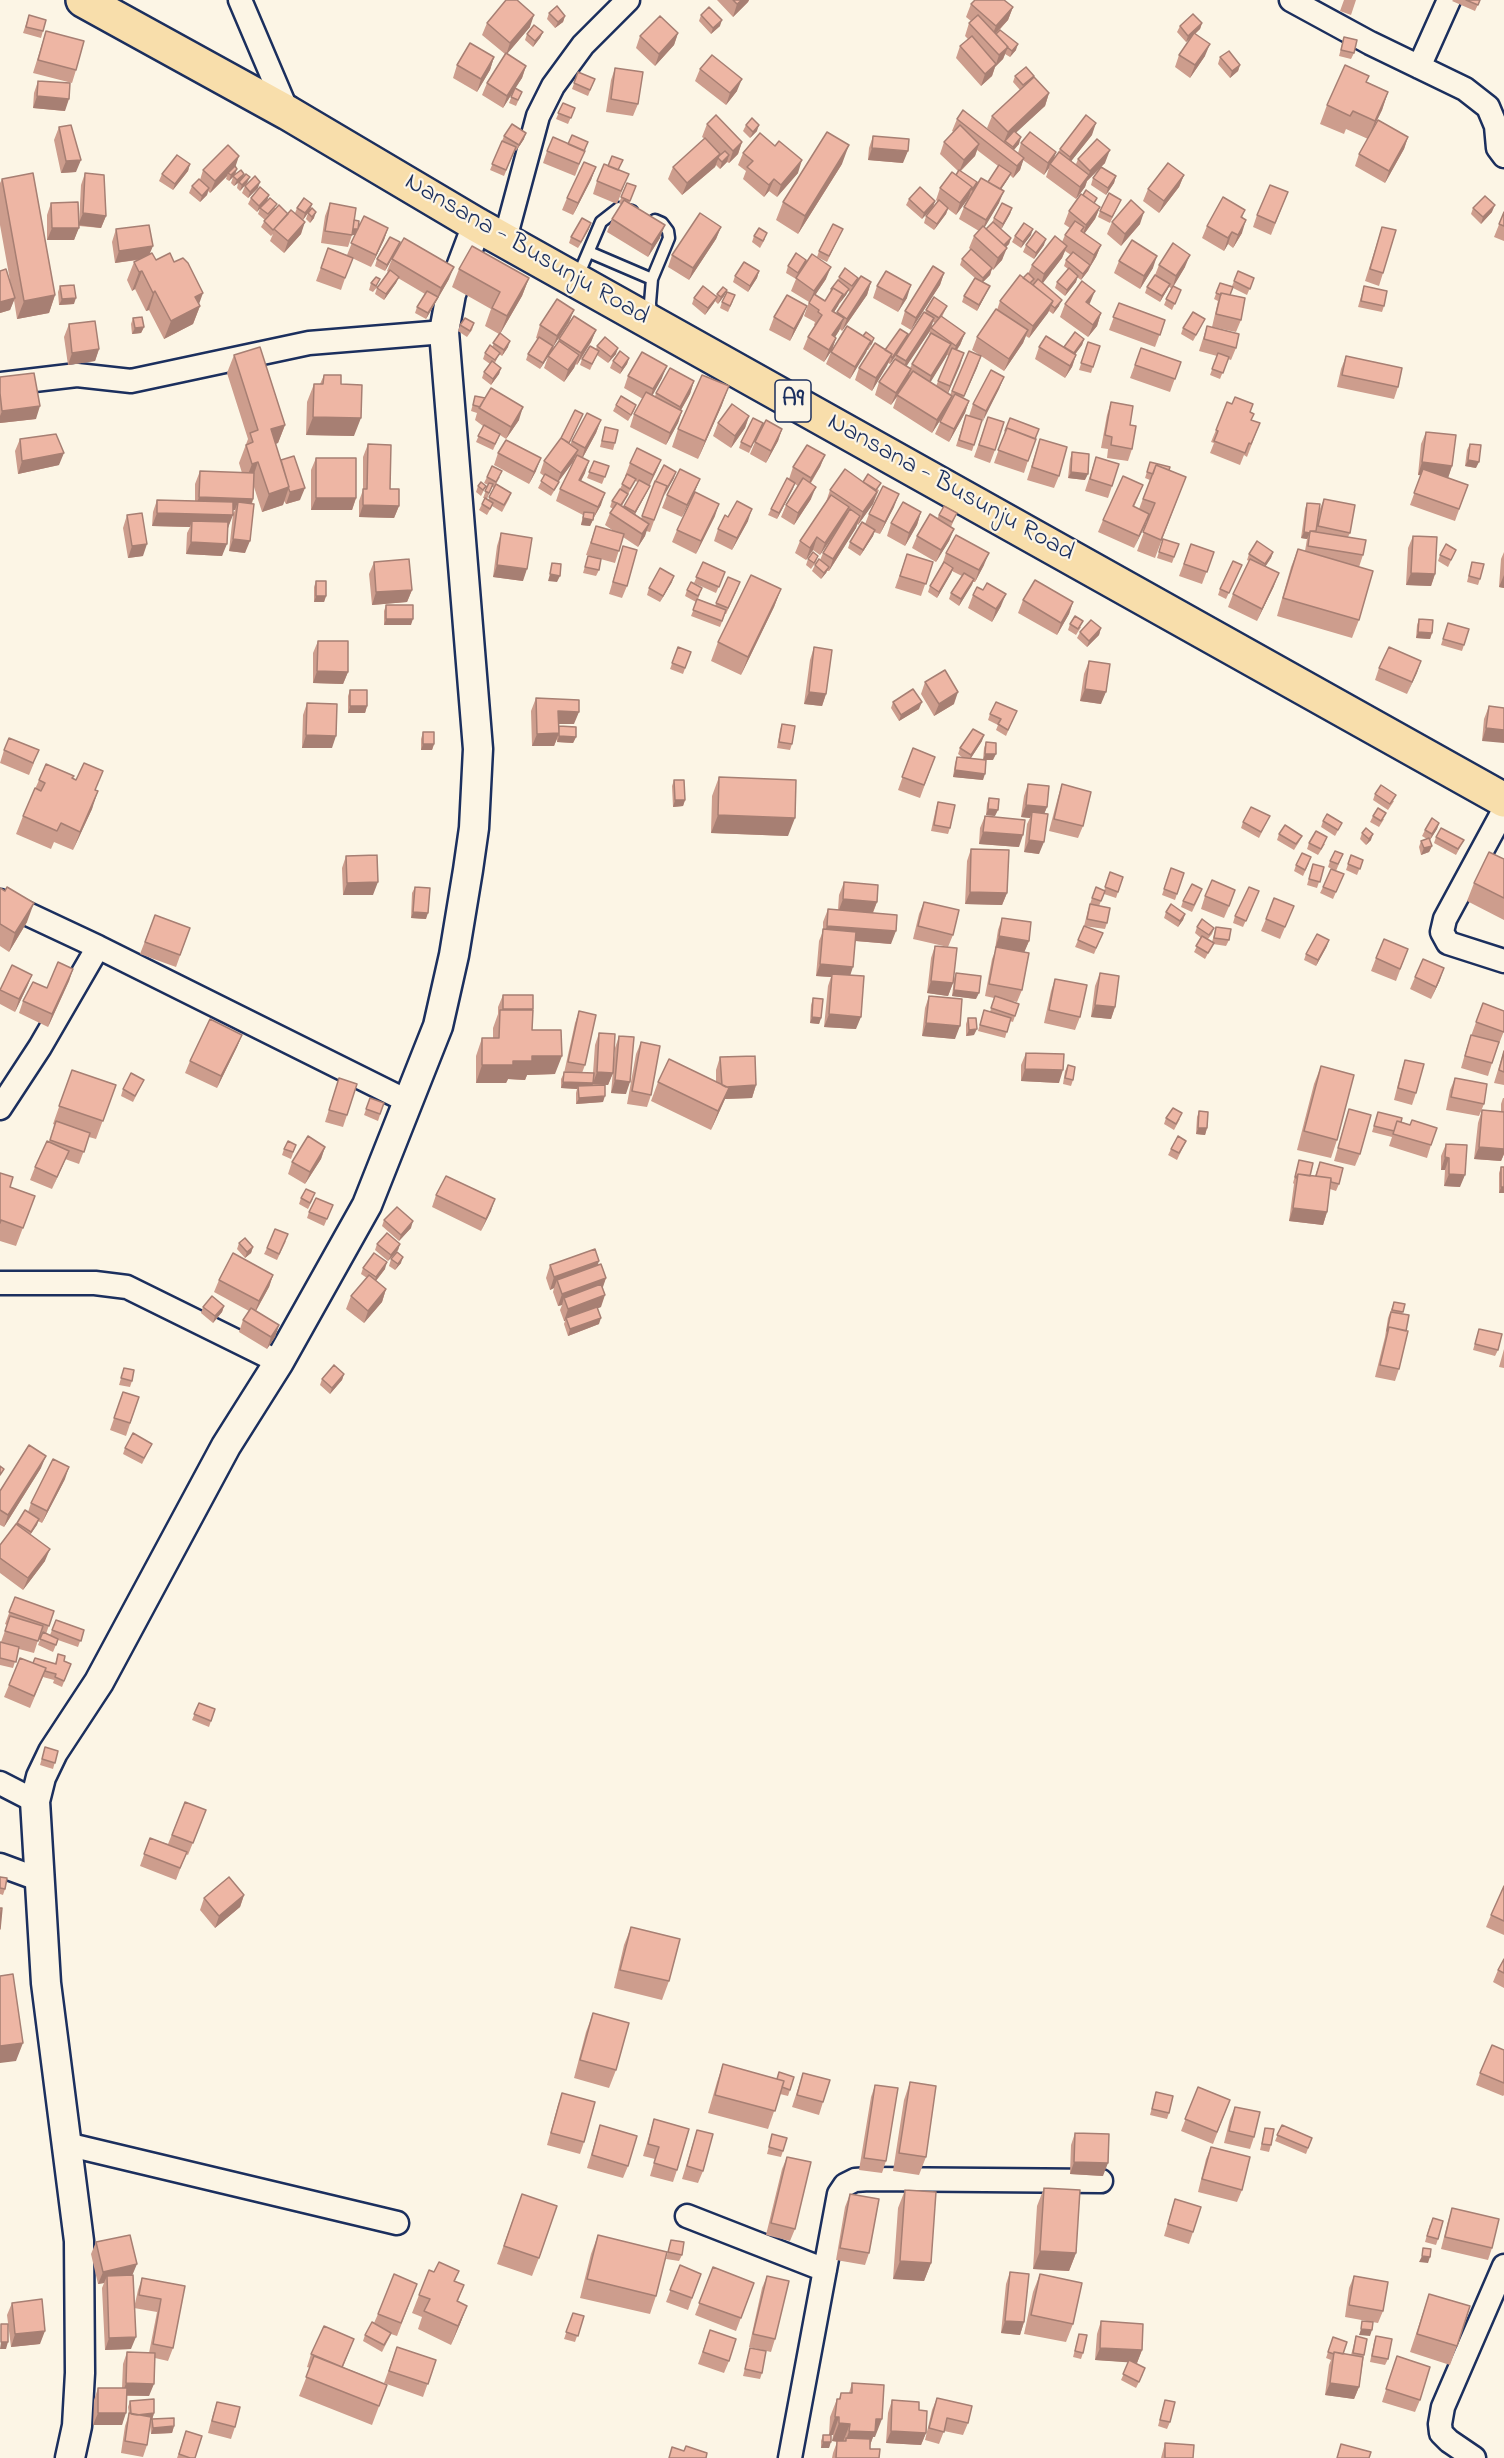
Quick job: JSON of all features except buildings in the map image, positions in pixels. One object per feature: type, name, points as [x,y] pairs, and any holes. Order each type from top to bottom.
[{"type":"main road","name":"Nansana - Busunju Road","points":[[83,0],[288,113],[491,232],[583,266],[654,323],[1504,800]]},
{"type":"street","points":[[240,0],[288,113]]},
{"type":"street","points":[[70,2458],[78,2426],[79,2241],[46,1983],[35,1801],[41,1777],[53,1752],[99,1682],[226,1446],[279,1362],[368,1205],[438,1026],[454,955],[474,828],[477,760],[444,332],[454,284],[491,232],[538,116],[553,86],[583,45],[628,0]]},
{"type":"street","points":[[1291,0],[1465,89],[1488,107],[1496,126],[1498,148],[1504,156]]},
{"type":"street","points":[[1419,67],[1449,0]]},
{"type":"street","points":[[0,384],[77,375],[130,381],[309,343],[444,332]]},
{"type":"street","points":[[1504,810],[1445,919],[1442,932],[1448,943],[1504,962]]},
{"type":"street","points":[[0,901],[98,947],[409,1102]]},
{"type":"street","points":[[0,1108],[40,1047],[98,947]]},
{"type":"street","points":[[0,1283],[96,1282],[127,1287],[279,1362]]},
{"type":"street","points":[[0,1784],[35,1801]]},
{"type":"street","points":[[0,1865],[38,1879]]},
{"type":"street","points":[[66,2144],[397,2223]]},
{"type":"street","points":[[790,2458],[839,2194],[845,2185],[855,2180],[1101,2181]]},
{"type":"street","points":[[687,2216],[825,2270]]},
{"type":"street","points":[[1474,2458],[1449,2441],[1442,2433],[1440,2424],[1443,2407],[1504,2266]]},
{"type":"lane","points":[[652,279],[583,266],[601,222],[619,208],[662,223],[668,231],[669,238],[652,279],[650,303],[654,323]]}]
